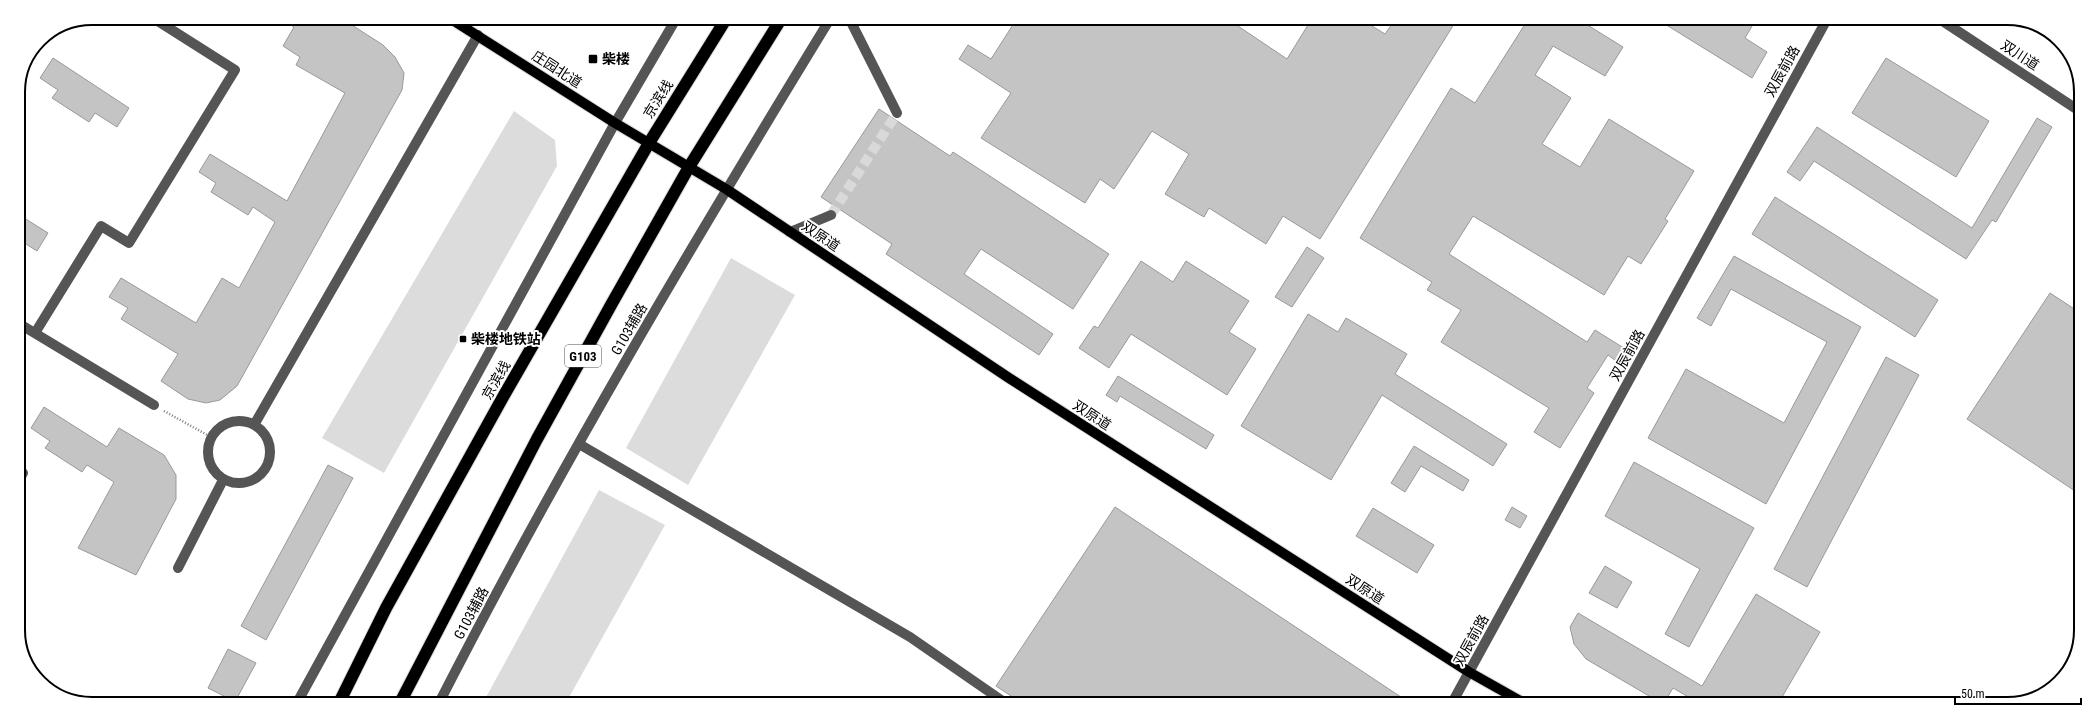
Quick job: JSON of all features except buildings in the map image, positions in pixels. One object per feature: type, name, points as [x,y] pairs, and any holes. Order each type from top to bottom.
[{"type":"highway","name":"京滨线","points":[[342,697],[386,608],[503,397],[649,143],[722,25]]},
{"type":"highway","name":"G103","points":[[403,697],[538,439],[689,167],[777,25]]},
{"type":"main road","name":"庄园北道","points":[[461,25],[649,143]]},
{"type":"main road","name":"双原道","points":[[649,143],[726,189],[1015,382],[1469,672],[1513,697]]},
{"type":"street","points":[[35,333],[101,226],[129,244],[235,70],[163,25]]},
{"type":"street","points":[[300,697],[615,123],[672,25]]},
{"type":"street","name":"G103辅路","points":[[442,697],[579,444],[726,189],[827,25]]},
{"type":"street","points":[[853,25],[897,113]]},
{"type":"street","name":"双辰前路","points":[[1455,697],[1824,25]]},
{"type":"street","name":"双川道","points":[[1949,25],[2074,107]]},
{"type":"street","points":[[254,425],[478,35]]},
{"type":"street","points":[[790,232],[831,215]]},
{"type":"street","points":[[25,327],[154,406]]},
{"type":"street","points":[[235,421],[254,425],[263,432],[268,442],[270,452],[268,463],[263,473],[254,480],[244,484],[233,484],[223,480],[212,470],[207,456],[211,437],[217,429],[235,421]]},
{"type":"street","points":[[579,444],[910,636],[997,697]]},
{"type":"street","points":[[178,568],[223,480]]},
{"type":"path","points":[[154,406],[211,437]]},
{"type":"shaded area","points":[[514,111],[555,140],[557,166],[384,473],[322,438]]},
{"type":"shaded area","points":[[731,258],[795,295],[688,485],[626,448]]},
{"type":"shaded area","points":[[599,490],[665,525],[569,697],[486,697]]},
{"type":"tunnel","points":[[831,215],[897,113]]},
{"type":"place","name":"柴楼","points":[[593,59]]},
{"type":"place","name":"柴楼地铁站","points":[[463,339]]}]
